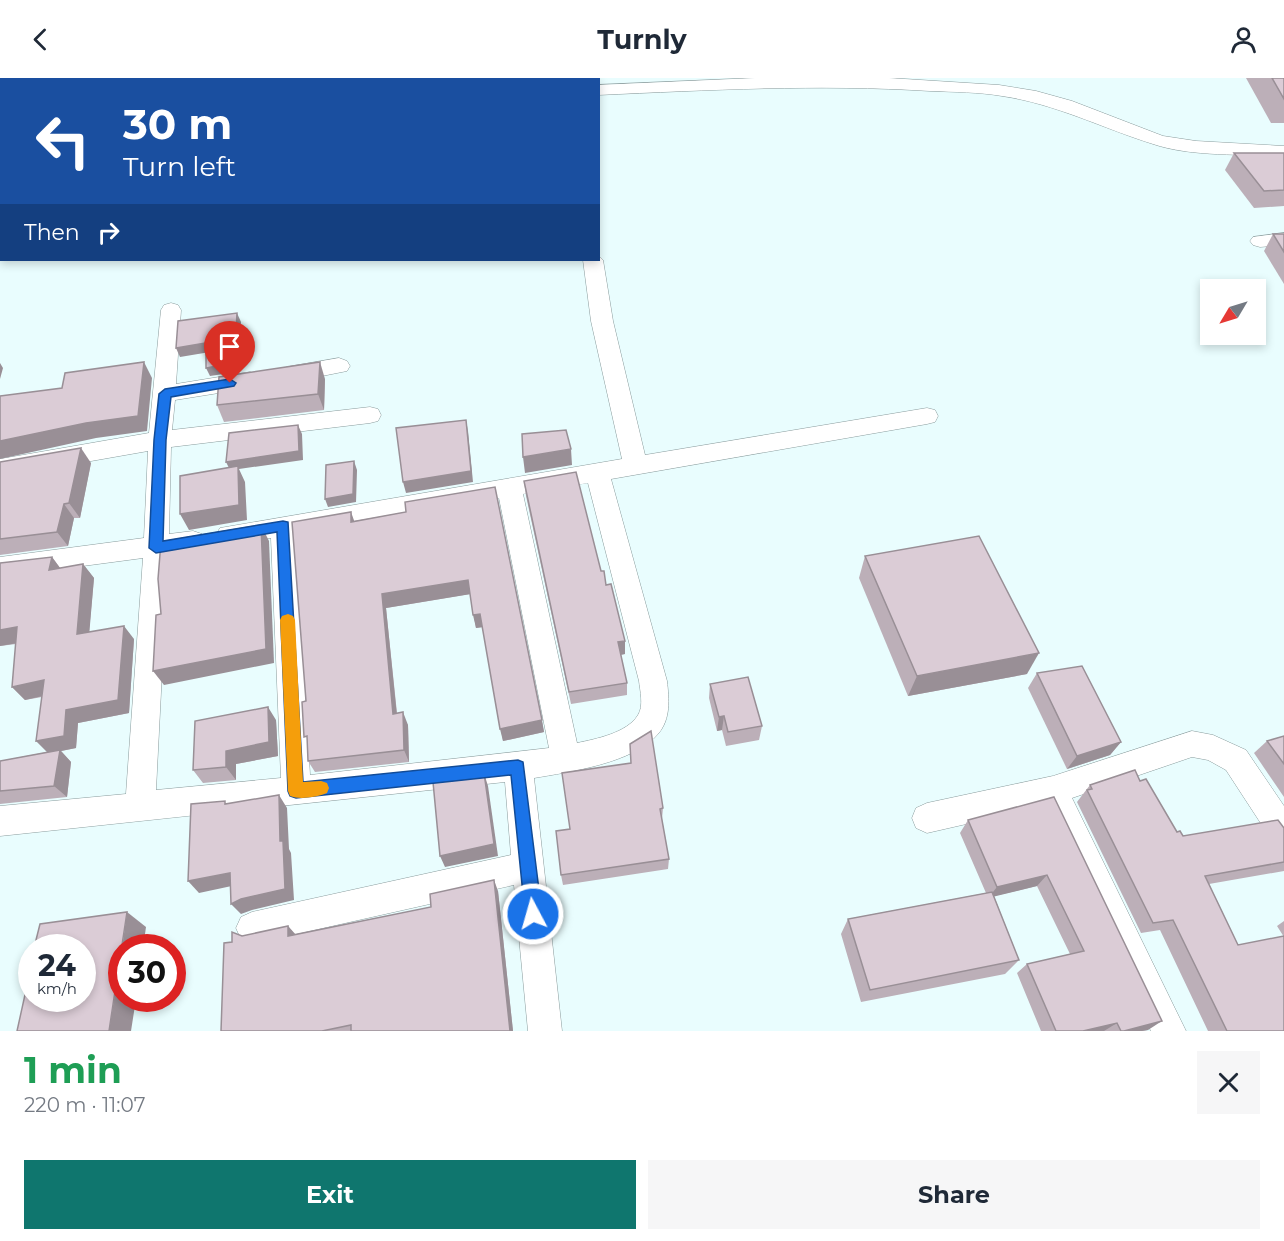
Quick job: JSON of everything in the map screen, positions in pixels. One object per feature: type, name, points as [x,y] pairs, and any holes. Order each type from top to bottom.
[{"type":"street","points":[[600,90],[766,83],[889,83],[999,90],[1036,96],[1066,105],[1160,141],[1196,146],[1284,151]]},
{"type":"street","points":[[1260,241],[1284,239]]},
{"type":"street","points":[[593,261],[602,321],[635,465]]},
{"type":"street","points":[[140,807],[156,548],[160,440],[171,310]]},
{"type":"street","points":[[165,394],[339,366]]},
{"type":"street","points":[[0,468],[160,440],[370,415]]},
{"type":"street","points":[[0,567],[156,548],[927,416]]},
{"type":"street","points":[[0,821],[518,767],[566,759],[630,740],[649,724],[655,707],[653,681],[597,474]]},
{"type":"street","points":[[509,487],[566,759]]},
{"type":"street","points":[[283,526],[296,791]]},
{"type":"street","points":[[927,818],[1053,790],[1192,744],[1213,748],[1236,760],[1284,832]]},
{"type":"street","points":[[518,767],[545,1031]]},
{"type":"street","points":[[1053,790],[1169,1031]]},
{"type":"street","points":[[252,928],[528,867]]},
{"type":"building","points":[[1272,78],[1284,78],[1284,99]]},
{"type":"building","points":[[1234,153],[1284,153],[1284,190],[1264,191]]},
{"type":"building","points":[[1273,234],[1284,234],[1284,252]]},
{"type":"building","points":[[237,313],[234,363],[206,368],[206,343],[176,348],[178,321]]},
{"type":"building","points":[[144,362],[138,416],[86,423],[0,441],[0,396],[62,388],[65,373]]},
{"type":"building","points":[[320,362],[318,394],[217,405],[219,377]]},
{"type":"building","points":[[466,420],[471,471],[403,482],[396,428]]},
{"type":"building","points":[[298,425],[299,451],[226,462],[229,433]]},
{"type":"building","points":[[566,430],[571,449],[523,457],[522,434]]},
{"type":"building","points":[[81,448],[69,503],[64,504],[57,532],[0,539],[0,462]]},
{"type":"building","points":[[354,461],[353,494],[325,499],[326,465]]},
{"type":"building","points":[[238,466],[239,505],[180,514],[180,476]]},
{"type":"building","points":[[576,472],[601,571],[604,571],[606,585],[611,584],[625,641],[618,642],[627,683],[569,692],[524,481]]},
{"type":"building","points":[[495,487],[542,720],[500,729],[480,614],[473,615],[468,580],[382,594],[393,714],[403,712],[404,750],[308,761],[307,736],[304,737],[302,702],[306,701],[292,522],[351,512],[351,522],[406,512],[405,502]]},
{"type":"building","points":[[261,525],[266,649],[153,671],[156,615],[161,614],[158,579],[161,542]]},
{"type":"building","points":[[979,536],[1039,653],[917,676],[865,556]]},
{"type":"building","points":[[52,557],[49,570],[83,564],[77,634],[124,626],[118,700],[66,710],[64,736],[36,741],[44,680],[12,687],[17,627],[0,630],[0,563]]},
{"type":"building","points":[[1082,666],[1121,742],[1077,756],[1037,673]]},
{"type":"building","points":[[748,677],[762,726],[728,732],[724,716],[719,717],[710,684]]},
{"type":"building","points":[[268,707],[269,742],[226,751],[226,767],[193,770],[195,721]]},
{"type":"building","points":[[651,731],[663,808],[660,809],[669,859],[561,875],[556,831],[570,829],[562,773],[631,763],[630,744]]},
{"type":"building","points":[[1284,736],[1284,764],[1267,741]]},
{"type":"building","points":[[60,750],[54,786],[0,791],[0,761]]},
{"type":"building","points":[[1135,770],[1140,781],[1146,779],[1177,832],[1180,831],[1183,836],[1278,820],[1284,828],[1284,862],[1205,876],[1238,945],[1284,936],[1284,1031],[1227,1031],[1173,920],[1153,923],[1087,790],[1092,789],[1090,785]]},
{"type":"building","points":[[484,773],[494,844],[440,856],[433,782]]},
{"type":"building","points":[[279,795],[280,841],[283,841],[285,889],[241,899],[231,904],[230,873],[188,881],[191,804],[225,801],[225,804]]},
{"type":"building","points":[[1054,797],[1162,1021],[1124,1031],[1121,1031],[1117,1023],[1083,1031],[1056,1031],[1027,964],[1084,951],[1047,875],[997,887],[968,820]]},
{"type":"building","points":[[494,880],[510,1031],[351,1031],[351,1025],[322,1031],[221,1031],[224,943],[232,942],[232,932],[242,936],[288,926],[288,936],[431,907],[430,894]]},
{"type":"building","points":[[992,892],[1019,960],[870,990],[848,919]]},
{"type":"building","points":[[127,912],[124,934],[108,934],[108,1012],[112,1012],[109,1031],[17,1031],[21,1012],[96,1012],[96,934],[38,934],[40,924]]},
{"type":"slow traffic","points":[[288,620],[296,791],[321,788]]},
{"type":"route","points":[[230,383],[165,394],[160,440],[156,548],[283,526],[296,791],[518,767],[533,914]]}]
